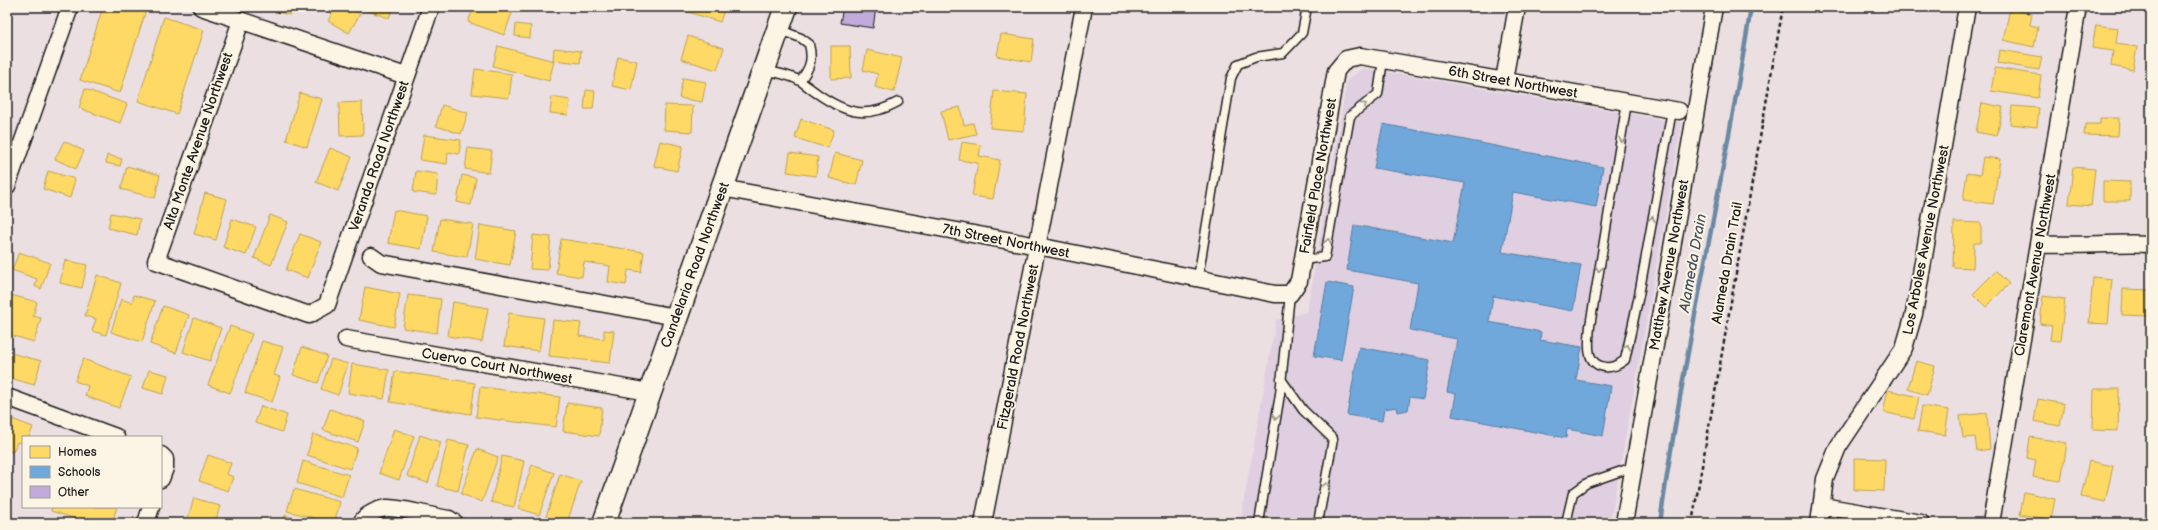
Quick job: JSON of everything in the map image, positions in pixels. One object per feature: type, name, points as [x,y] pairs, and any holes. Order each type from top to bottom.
[{"type":"main road","name":"Candelaria Road Northwest","points":[[604,523],[786,7]]},
{"type":"street","points":[[7,186],[70,7]]},
{"type":"street","points":[[202,7],[406,76]]},
{"type":"street","name":"Veranda Road Northwest","points":[[327,305],[431,7]]},
{"type":"street","name":"Fitzgerald Road Northwest","points":[[983,523],[1084,7]]},
{"type":"street","points":[[1504,80],[1517,7]]},
{"type":"street","name":"Matthew Avenue Northwest","points":[[1624,523],[1714,7]]},
{"type":"street","name":"Los Arboles Avenue Northwest","points":[[1819,523],[1825,479],[1838,447],[1904,348],[1912,320],[1967,7]]},
{"type":"street","name":"Claremont Avenue Northwest","points":[[1991,523],[2078,7]]},
{"type":"street","name":"Alta Monte Avenue Northwest","points":[[241,21],[156,261],[308,315],[327,305]]},
{"type":"street","name":"6th Street Northwest","points":[[1346,59],[1360,56],[1676,110]]},
{"type":"street","name":"Fairfield Place Northwest","points":[[1290,294],[1299,281],[1336,71],[1346,59]]},
{"type":"street","name":"7th Street Northwest","points":[[722,188],[1038,246],[1275,294],[1290,294]]},
{"type":"street","points":[[2039,244],[2063,246],[2129,243],[2151,244]]},
{"type":"street","points":[[371,256],[381,263],[676,317]]},
{"type":"street","name":"Cuervo Court Northwest","points":[[346,339],[649,392]]},
{"type":"street","points":[[7,397],[113,436]]},
{"type":"street","points":[[162,476],[165,468],[163,457]]},
{"type":"street","points":[[1822,506],[1921,523]]},
{"type":"street","points":[[146,523],[151,508]]},
{"type":"street","points":[[361,523],[363,519],[372,513],[387,508],[449,519],[455,523]]},
{"type":"lane","points":[[1198,278],[1231,78],[1238,64],[1256,57],[1283,53],[1302,33],[1307,7]]},
{"type":"lane","points":[[778,29],[800,38],[809,44],[812,62],[800,81]]},
{"type":"lane","points":[[1303,260],[1325,257],[1350,116],[1378,94],[1383,60]]},
{"type":"lane","points":[[764,70],[800,81],[818,95],[848,110],[868,114],[884,110],[898,102]]},
{"type":"lane","points":[[1627,102],[1590,326],[1590,356],[1593,363],[1610,368],[1618,365],[1624,360],[1639,295],[1676,110]]},
{"type":"lane","points":[[1259,523],[1281,378],[1290,294]]},
{"type":"lane","points":[[1281,378],[1303,410],[1333,439],[1318,523]]},
{"type":"lane","points":[[1566,523],[1573,493],[1587,483],[1633,467]]},
{"type":"path","name":"Alameda Drain Trail","points":[[1692,523],[1783,7]]},
{"type":"shaded area","points":[[1363,68],[1682,123],[1610,523],[1240,523],[1276,320],[1307,312],[1347,81]]},
{"type":"building: Homes","points":[[103,7],[138,7],[146,10],[120,93],[80,80]]},
{"type":"building: Homes","points":[[256,7],[292,7],[290,15]]},
{"type":"building: Homes","points":[[335,7],[347,7],[360,14],[349,33],[328,21]]},
{"type":"building: Homes","points":[[356,7],[393,7],[389,18]]},
{"type":"building: Homes","points":[[474,7],[495,7],[512,13],[504,35],[468,22]]},
{"type":"building: Homes","points":[[686,7],[725,7],[720,22],[685,11]]},
{"type":"building: Homes","points":[[2010,9],[2032,14],[2030,25],[2038,27],[2034,47],[2003,40]]},
{"type":"building: Homes","points":[[164,17],[204,30],[177,114],[138,101]]},
{"type":"building: Homes","points":[[516,24],[531,26],[530,38],[515,36]]},
{"type":"building: Homes","points":[[2096,25],[2118,28],[2116,44],[2137,47],[2133,70],[2111,66],[2113,51],[2092,48]]},
{"type":"building: Homes","points":[[1001,34],[1034,39],[1031,62],[997,56]]},
{"type":"building: Homes","points":[[688,36],[724,48],[717,70],[681,59]]},
{"type":"building: Homes","points":[[498,46],[554,61],[549,81],[493,66]]},
{"type":"building: Homes","points":[[831,46],[850,46],[851,78],[831,79]]},
{"type":"building: Homes","points":[[554,48],[581,51],[580,63],[553,60]]},
{"type":"building: Homes","points":[[867,50],[902,58],[894,92],[875,87],[878,74],[863,70]]},
{"type":"building: Homes","points":[[2000,50],[2042,57],[2039,70],[1998,63]]},
{"type":"building: Homes","points":[[618,57],[637,61],[631,90],[612,86]]},
{"type":"building: Homes","points":[[1995,68],[2041,75],[2038,98],[1991,91]]},
{"type":"building: Homes","points":[[475,69],[512,74],[509,98],[472,94]]},
{"type":"building: Homes","points":[[683,78],[706,82],[702,102],[679,98]]},
{"type":"building: Homes","points":[[85,89],[127,104],[120,123],[79,108]]},
{"type":"building: Homes","points":[[586,90],[595,91],[593,109],[584,109]]},
{"type":"building: Homes","points":[[994,91],[1027,94],[1024,131],[990,128]]},
{"type":"building: Homes","points":[[300,93],[322,99],[307,147],[286,140]]},
{"type":"building: Homes","points":[[552,97],[570,100],[568,115],[550,113]]},
{"type":"building: Homes","points":[[362,102],[363,135],[340,136],[339,103]]},
{"type":"building: Homes","points":[[1982,103],[2003,107],[1997,136],[1976,132]]},
{"type":"building: Homes","points":[[442,105],[468,113],[461,134],[436,126]]},
{"type":"building: Homes","points":[[665,105],[693,106],[692,132],[664,130]]},
{"type":"building: Homes","points":[[2012,106],[2039,108],[2037,127],[2010,124]]},
{"type":"building: Homes","points":[[960,107],[964,125],[973,123],[976,134],[948,140],[941,111]]},
{"type":"building: Homes","points":[[2100,118],[2119,118],[2118,136],[2084,135],[2085,124],[2100,124]]},
{"type":"building: Homes","points":[[801,119],[834,130],[828,148],[795,138]]},
{"type":"building: Homes","points":[[424,135],[461,140],[459,154],[448,152],[447,164],[420,160]]},
{"type":"building: Homes","points":[[64,141],[84,151],[76,169],[55,159]]},
{"type":"building: Homes","points":[[660,141],[683,146],[677,171],[654,166]]},
{"type":"building: Homes","points":[[962,142],[981,145],[979,156],[1000,160],[993,199],[972,196],[978,163],[959,160]]},
{"type":"building: Homes","points":[[330,148],[352,157],[338,191],[316,182]]},
{"type":"building: Homes","points":[[468,148],[492,151],[489,173],[465,169]]},
{"type":"building: Homes","points":[[790,153],[818,157],[816,176],[787,172]]},
{"type":"building: Homes","points":[[835,153],[862,160],[856,185],[829,178]]},
{"type":"building: Homes","points":[[107,155],[122,159],[120,166],[106,163]]},
{"type":"building: Homes","points":[[1983,157],[2000,159],[1993,204],[1963,200],[1967,173],[1980,175]]},
{"type":"building: Homes","points":[[127,166],[160,175],[155,198],[121,189]]},
{"type":"building: Homes","points":[[2073,167],[2095,169],[2091,206],[2069,204]]},
{"type":"building: Homes","points":[[48,171],[75,179],[70,198],[43,189]]},
{"type":"building: Homes","points":[[416,171],[438,174],[436,195],[413,192]]},
{"type":"building: Homes","points":[[462,175],[476,178],[471,205],[457,202]]},
{"type":"building: Homes","points":[[2103,181],[2130,182],[2130,201],[2103,201]]},
{"type":"building: Homes","points":[[205,193],[227,199],[216,240],[194,234]]},
{"type":"building: Homes","points":[[394,210],[427,216],[421,249],[388,243]]},
{"type":"building: Homes","points":[[111,213],[140,219],[137,235],[108,228]]},
{"type":"building: Homes","points":[[270,215],[288,222],[271,265],[254,258]]},
{"type":"building: Homes","points":[[232,219],[256,227],[246,255],[223,247]]},
{"type":"building: Homes","points":[[440,219],[473,224],[467,257],[434,252]]},
{"type":"building: Homes","points":[[1954,222],[1981,223],[1981,243],[1974,243],[1973,268],[1953,267]]},
{"type":"building: Homes","points":[[480,225],[516,231],[510,265],[475,259]]},
{"type":"building: Homes","points":[[300,234],[321,242],[308,278],[286,270]]},
{"type":"building: Homes","points":[[533,235],[551,237],[548,270],[530,269]]},
{"type":"building: Homes","points":[[561,239],[644,252],[641,272],[628,270],[626,285],[608,282],[610,266],[584,262],[582,277],[556,273]]},
{"type":"building: Homes","points":[[19,252],[50,263],[41,289],[35,286],[37,279],[12,270]]},
{"type":"building: Homes","points":[[65,260],[87,265],[82,288],[60,283]]},
{"type":"building: Homes","points":[[1996,271],[2009,284],[1986,307],[1973,294]]},
{"type":"building: Homes","points":[[97,275],[121,283],[106,335],[92,331],[96,319],[85,316]]},
{"type":"building: Homes","points":[[2093,277],[2112,279],[2108,324],[2089,323]]},
{"type":"building: Homes","points":[[365,287],[400,294],[394,327],[359,320]]},
{"type":"building: Homes","points":[[2123,289],[2151,290],[2151,316],[2122,315]]},
{"type":"building: Homes","points":[[7,294],[37,302],[33,316],[41,318],[34,342],[7,334]]},
{"type":"building: Homes","points":[[134,295],[155,301],[142,342],[111,332],[121,299],[132,303]]},
{"type":"building: Homes","points":[[408,295],[441,299],[437,333],[403,328]]},
{"type":"building: Homes","points":[[2043,296],[2065,299],[2060,341],[2050,340],[2052,326],[2040,324]]},
{"type":"building: Homes","points":[[453,302],[488,308],[482,342],[448,336]]},
{"type":"building: Homes","points":[[163,306],[189,315],[176,353],[150,344]]},
{"type":"building: Homes","points":[[509,313],[544,318],[539,351],[504,346]]},
{"type":"building: Homes","points":[[194,318],[221,328],[210,361],[183,352]]},
{"type":"building: Homes","points":[[553,320],[581,323],[579,336],[604,339],[604,330],[614,331],[610,363],[549,356]]},
{"type":"building: Homes","points":[[230,326],[252,334],[230,393],[208,385]]},
{"type":"building: Homes","points":[[262,341],[283,347],[274,375],[280,377],[272,402],[245,393]]},
{"type":"building: Homes","points":[[302,347],[327,356],[318,383],[293,375]]},
{"type":"building: Homes","points":[[7,352],[41,361],[34,385],[7,377]]},
{"type":"building: Homes","points":[[83,359],[131,377],[119,408],[85,396],[88,386],[75,381]]},
{"type":"building: Homes","points":[[331,359],[348,364],[338,395],[321,389]]},
{"type":"building: Homes","points":[[1916,361],[1935,366],[1927,395],[1908,389]]},
{"type":"building: Homes","points":[[352,364],[389,370],[384,399],[348,393]]},
{"type":"building: Homes","points":[[149,370],[168,375],[163,394],[143,388]]},
{"type":"building: Homes","points":[[395,371],[475,383],[471,414],[390,402]]},
{"type":"building: Homes","points":[[480,387],[560,397],[556,427],[476,417]]},
{"type":"building: Homes","points":[[2094,389],[2119,389],[2118,431],[2093,430]]},
{"type":"building: Homes","points":[[1888,390],[1919,397],[1914,419],[1883,412]]},
{"type":"building: Homes","points":[[2038,399],[2064,404],[2060,426],[2034,421]]},
{"type":"building: Homes","points":[[567,403],[602,408],[599,436],[563,431]]},
{"type":"building: Homes","points":[[261,406],[287,415],[282,432],[255,423]]},
{"type":"building: Homes","points":[[1922,406],[1949,410],[1945,435],[1918,431]]},
{"type":"building: Homes","points":[[330,409],[365,421],[358,442],[323,430]]},
{"type":"building: Homes","points":[[1987,413],[1990,449],[1977,451],[1975,437],[1963,438],[1960,416]]},
{"type":"building: Homes","points":[[12,419],[33,427],[29,436],[22,436],[22,444],[17,442],[13,452],[7,450],[7,433]]},
{"type":"building: Homes","points":[[394,429],[414,436],[399,480],[379,473]]},
{"type":"building: Homes","points":[[313,434],[357,448],[350,469],[307,455]]},
{"type":"building: Homes","points":[[420,435],[441,442],[428,483],[407,476]]},
{"type":"building: Homes","points":[[2030,437],[2067,443],[2061,481],[2033,477],[2036,460],[2027,458]]},
{"type":"building: Homes","points":[[448,440],[469,445],[458,491],[437,486]]},
{"type":"building: Homes","points":[[477,449],[498,457],[482,502],[461,494]]},
{"type":"building: Homes","points":[[208,455],[231,463],[227,474],[233,477],[228,491],[199,481]]},
{"type":"building: Homes","points":[[502,456],[524,461],[514,507],[491,502]]},
{"type":"building: Homes","points":[[1854,458],[1885,459],[1884,491],[1854,490]]},
{"type":"building: Homes","points":[[303,461],[349,475],[342,497],[297,483]]},
{"type":"building: Homes","points":[[2089,461],[2113,466],[2105,502],[2081,497]]},
{"type":"building: Homes","points":[[532,465],[554,473],[539,515],[518,508]]},
{"type":"building: Homes","points":[[560,474],[581,481],[567,523],[546,517]]},
{"type":"building: Homes","points":[[294,489],[340,502],[334,523],[287,511]]},
{"type":"building: Homes","points":[[2024,492],[2055,499],[2051,520],[2020,514]]},
{"type":"building: Homes","points":[[194,498],[220,506],[215,523],[195,523],[187,521]]},
{"type":"building: Homes","points":[[52,508],[117,508],[112,523],[89,523],[51,511]]},
{"type":"building: Homes","points":[[285,515],[309,523],[282,523]]},
{"type":"building: Schools","points":[[1383,124],[1603,167],[1596,207],[1513,192],[1502,252],[1581,265],[1573,311],[1493,296],[1489,322],[1541,332],[1540,340],[1582,347],[1576,380],[1611,386],[1603,436],[1567,429],[1566,438],[1452,416],[1456,394],[1447,392],[1457,339],[1410,330],[1418,283],[1347,270],[1354,225],[1453,243],[1465,183],[1374,168]]},
{"type":"building: Schools","points":[[1327,282],[1354,287],[1341,360],[1314,356]]},
{"type":"building: Schools","points":[[1359,347],[1430,360],[1423,399],[1410,397],[1408,410],[1398,412],[1397,407],[1384,409],[1382,421],[1347,415]]},
{"type":"building: Other","points":[[843,7],[876,7],[873,28],[840,23]]},
{"type":"waterway","name":"Alameda Drain","points":[[1660,523],[1692,329],[1729,136],[1751,7]]}]
